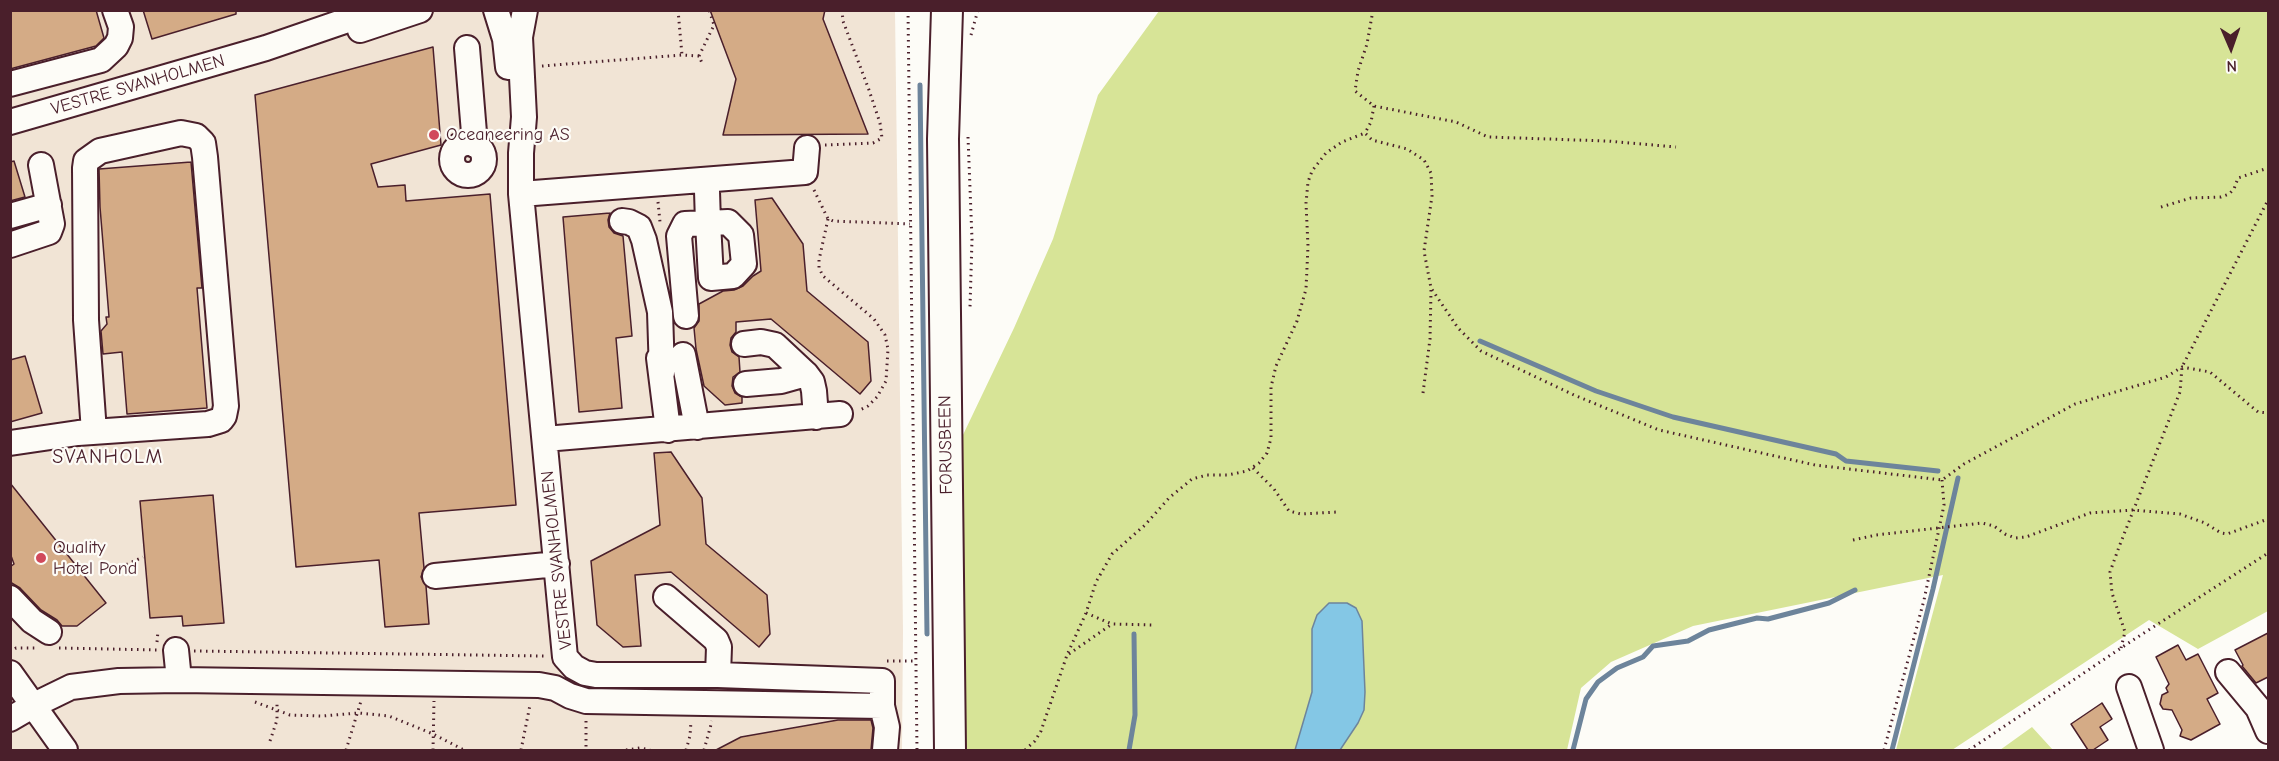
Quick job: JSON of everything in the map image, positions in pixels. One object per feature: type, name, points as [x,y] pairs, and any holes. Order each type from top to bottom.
[{"type":"main road","name":"FORUSBEEN","points":[[936,10],[943,139]]},
{"type":"main road","name":"FORUSBEEN","points":[[947,10],[943,139],[950,750]]},
{"type":"street","points":[[10,84],[100,60],[116,46],[120,38],[121,27],[115,10]]},
{"type":"street","name":"VESTRE SVANHOLMEN","points":[[10,122],[266,48],[377,10]]},
{"type":"street","name":"VESTRE SVANHOLMEN","points":[[266,48],[353,32],[420,10]]},
{"type":"street","name":"VESTRE SVANHOLMEN","points":[[496,10],[505,39],[513,118],[521,153]]},
{"type":"street","points":[[502,10],[510,10]]},
{"type":"street","name":"VESTRE SVANHOLMEN","points":[[525,10],[520,37],[524,117],[521,194],[557,564],[564,662],[585,673],[597,675],[718,675],[882,681],[882,706]]},
{"type":"street","points":[[467,48],[480,151],[521,153]]},
{"type":"street","points":[[10,443],[94,432],[208,424],[225,416],[205,156],[202,144],[196,136],[181,133],[111,149],[91,156],[86,161],[86,320],[94,432]]},
{"type":"street","points":[[521,194],[805,172],[807,148]]},
{"type":"street","points":[[10,245],[49,232],[52,224],[41,165]]},
{"type":"street","points":[[686,316],[679,236],[685,224],[708,223],[706,181]]},
{"type":"street","points":[[10,216],[49,205]]},
{"type":"street","points":[[622,221],[634,224],[642,232],[655,290],[652,311],[654,333],[662,373],[668,430]]},
{"type":"street","points":[[744,344],[761,342],[775,345],[806,374],[812,382],[816,417]]},
{"type":"street","points":[[683,355],[697,427]]},
{"type":"street","points":[[746,384],[781,381],[806,374]]},
{"type":"street","points":[[545,439],[840,414]]},
{"type":"street","points":[[435,576],[557,564]]},
{"type":"street","points":[[666,597],[716,640],[719,647],[718,675]]},
{"type":"street","points":[[10,598],[32,621],[46,643]]},
{"type":"street","points":[[176,650],[178,680]]},
{"type":"street","points":[[562,691],[564,662]]},
{"type":"street","points":[[2228,672],[2258,708],[2268,731]]},
{"type":"street","points":[[10,673],[65,750]]},
{"type":"street","points":[[10,719],[71,687],[97,682],[178,680],[547,685],[578,700],[586,701],[882,706],[887,727],[885,750]]},
{"type":"street","points":[[2129,687],[2151,750]]},
{"type":"path","points":[[678,10],[681,55]]},
{"type":"path","points":[[702,63],[699,56],[714,25],[709,10]]},
{"type":"path","points":[[807,148],[831,143],[873,143],[882,138],[869,90],[843,21],[842,10]]},
{"type":"path","points":[[908,10],[917,750]]},
{"type":"path","points":[[1373,10],[1355,91],[1374,106],[1456,122],[1488,136],[1608,141],[1676,147]]},
{"type":"path","points":[[542,66],[681,55],[699,56]]},
{"type":"path","points":[[1027,750],[1041,731],[1067,655],[1086,613],[1096,582],[1112,554],[1145,525],[1169,498],[1192,479],[1207,475],[1228,475],[1252,468],[1259,464],[1267,453],[1272,428],[1271,387],[1276,366],[1297,321],[1306,289],[1308,182],[1312,171],[1326,153],[1342,142],[1365,133],[1371,122],[1374,106]]},
{"type":"path","points":[[1365,133],[1372,140],[1407,149],[1424,160],[1431,173],[1432,196],[1424,251],[1431,288],[1430,339],[1423,393]]},
{"type":"path","points":[[2161,207],[2203,196],[2221,197],[2234,189],[2238,178],[2268,168]]},
{"type":"path","points":[[805,172],[828,219],[819,268],[823,276],[874,319],[885,335],[888,349],[886,381],[877,397],[868,406],[856,412],[840,414]]},
{"type":"path","points":[[2121,648],[2125,632],[2112,593],[2110,572],[2180,392],[2182,367],[2268,200]]},
{"type":"path","points":[[828,219],[842,223],[910,224]]},
{"type":"path","points":[[1431,288],[1458,328],[1481,351],[1574,394],[1659,430],[1815,465],[1942,480],[1964,464],[2075,404],[2166,377],[2182,367],[2210,372],[2258,412],[2268,413]]},
{"type":"path","points":[[1252,468],[1274,489],[1289,511],[1301,514],[1338,512]]},
{"type":"path","points":[[1884,750],[1924,600],[1944,506],[1942,480]]},
{"type":"path","points":[[1853,540],[1876,535],[1982,524],[1994,526],[2015,538],[2026,537],[2090,513],[2133,510],[2180,514],[2227,534],[2268,519]]},
{"type":"path","points":[[1970,750],[2121,648],[2268,553]]},
{"type":"path","points":[[121,567],[143,557]]},
{"type":"path","points":[[1086,613],[1112,624],[1154,625]]},
{"type":"path","points":[[1067,655],[1112,624]]},
{"type":"path","points":[[10,652],[16,648],[46,643],[176,650],[564,662]]},
{"type":"path","points":[[270,741],[277,720],[277,681]]},
{"type":"path","points":[[346,750],[359,713],[362,683]]},
{"type":"path","points":[[433,750],[435,685]]},
{"type":"path","points":[[521,750],[528,724],[531,685]]},
{"type":"path","points":[[251,701],[277,712],[305,717],[359,713],[389,716],[464,750]]},
{"type":"path","points":[[586,701],[586,750]]},
{"type":"path","points":[[686,750],[703,702]]},
{"type":"path","points":[[703,702],[712,723],[704,750]]},
{"type":"path","points":[[626,750],[640,748],[650,750]]},
{"type":"shaded area","points":[[10,11],[895,11],[903,631],[902,750],[11,750]]},
{"type":"green space","points":[[1159,11],[2268,11],[2268,611],[2198,649],[2149,620],[1952,750],[1896,750],[1943,575],[1693,626],[1611,662],[1581,688],[1567,750],[1340,750],[1364,710],[1362,621],[1356,608],[1346,603],[1329,603],[1317,615],[1312,629],[1312,692],[1295,750],[966,750],[962,437],[1053,239],[1098,95]]},
{"type":"green space","points":[[2032,727],[2053,750],[2000,750]]},
{"type":"water","points":[[1329,603],[1347,603],[1356,608],[1362,621],[1364,710],[1340,750],[1295,750],[1312,692],[1312,629],[1317,615]]},
{"type":"building","points":[[10,10],[96,10],[104,38],[96,46],[10,69]]},
{"type":"building","points":[[143,10],[236,10],[236,14],[152,39]]},
{"type":"building","points":[[710,10],[825,10],[823,19],[868,134],[723,135],[736,79]]},
{"type":"building","points":[[433,47],[441,145],[371,164],[378,187],[405,185],[406,201],[490,194],[516,505],[419,513],[424,568],[421,577],[426,586],[429,624],[385,627],[379,560],[296,567],[255,95]]},
{"type":"building","points":[[14,161],[25,197],[10,201],[10,162]]},
{"type":"building","points":[[191,162],[202,288],[197,288],[207,408],[127,414],[122,352],[103,354],[101,331],[107,324],[106,317],[109,317],[99,169]]},
{"type":"building","points":[[772,198],[803,244],[807,291],[868,342],[871,381],[860,394],[771,319],[736,322],[736,332],[731,338],[730,345],[732,352],[739,357],[740,372],[733,377],[732,386],[735,393],[742,397],[742,403],[725,405],[704,386],[694,328],[699,321],[699,304],[723,291],[743,286],[761,271],[755,200]]},
{"type":"building","points":[[610,213],[609,227],[614,233],[623,236],[632,336],[616,338],[622,408],[579,412],[563,217]]},
{"type":"building","points":[[25,356],[42,413],[10,422],[10,360]]},
{"type":"building","points":[[671,452],[702,498],[706,544],[767,595],[770,634],[759,647],[671,572],[635,575],[641,646],[623,647],[597,625],[591,561],[660,525],[654,453]]},
{"type":"building","name":"Quality Hotel Pond","points":[[10,483],[106,603],[77,626],[62,626],[41,610],[20,588],[10,582],[10,567],[14,564],[10,553]]},
{"type":"building","points":[[213,495],[224,623],[183,626],[182,616],[150,618],[140,501]]},
{"type":"building","points":[[2268,633],[2268,677],[2256,683],[2242,666],[2235,650]]},
{"type":"building","points":[[2178,645],[2186,660],[2198,654],[2218,693],[2207,699],[2220,724],[2191,740],[2180,736],[2182,730],[2172,710],[2163,709],[2160,704],[2162,695],[2168,692],[2166,688],[2169,684],[2156,657]]},
{"type":"building","points":[[2102,703],[2112,719],[2100,727],[2108,740],[2093,750],[2088,750],[2071,724]]},
{"type":"building","points":[[838,720],[871,720],[873,728],[871,750],[716,750],[741,737]]},
{"type":"waterway","points":[[920,85],[927,634]]},
{"type":"waterway","points":[[1480,341],[1596,391],[1673,417],[1836,454],[1846,461],[1938,471]]},
{"type":"waterway","points":[[1892,750],[1933,589],[1958,478]]},
{"type":"waterway","points":[[1573,750],[1586,699],[1598,682],[1617,668],[1643,657],[1653,646],[1688,641],[1709,630],[1757,618],[1768,619],[1829,603],[1855,590]]},
{"type":"waterway","points":[[1129,750],[1135,715],[1134,634]]},
{"type":"place","name":"Oceaneering AS","points":[[434,135]]},
{"type":"place","name":"Quality Hotel Pond","points":[[41,558]]},
{"type":"district","name":"SVANHOLM","points":[[108,457]]}]
